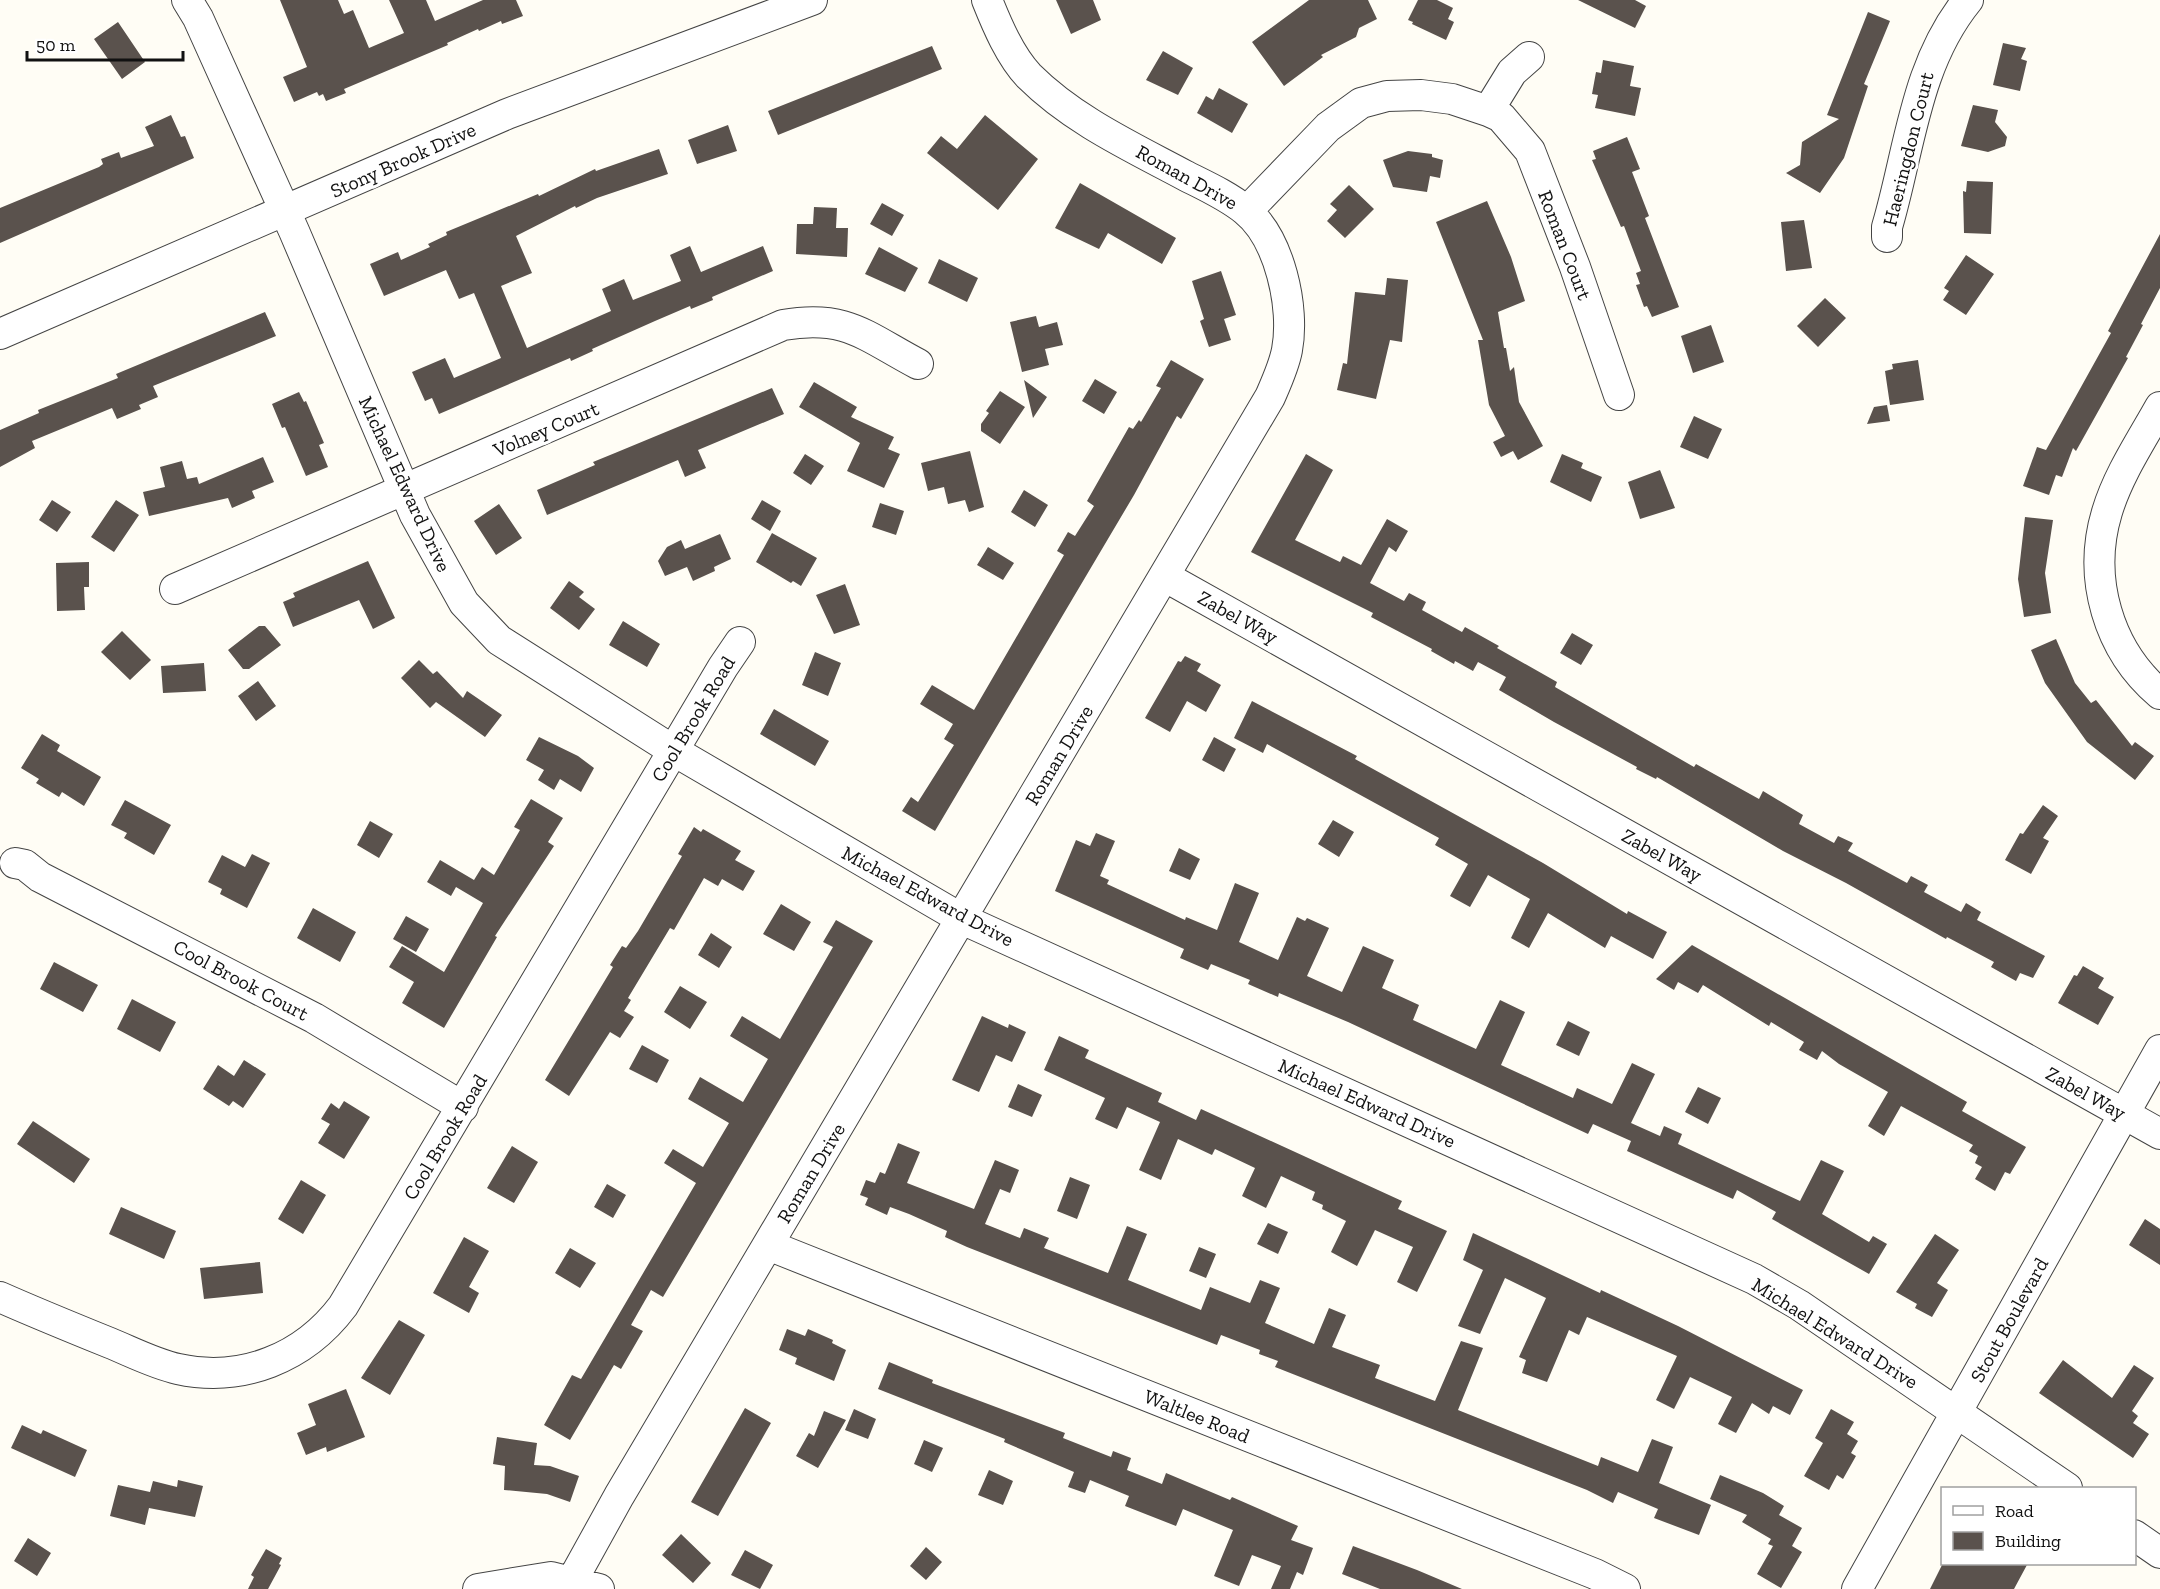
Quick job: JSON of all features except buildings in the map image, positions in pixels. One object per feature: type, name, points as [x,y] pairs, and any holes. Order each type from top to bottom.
[{"type":"street","name":"Michael Edward Drive","points":[[187,0],[198,18],[405,490],[450,581],[480,622],[518,653],[674,751],[962,919],[1754,1280],[1799,1305],[2066,1487]]},
{"type":"street","name":"Stony Brook Drive","points":[[0,334],[578,86],[813,0]]},
{"type":"street","name":"Roman Drive","points":[[585,1585],[768,1245],[1270,397],[1287,349],[1289,313],[1285,286],[1264,235],[1247,211],[1110,135],[1047,92],[1027,73],[1015,56],[987,0]]},
{"type":"street","name":"Haeringdon Court","points":[[1887,237],[1887,227],[1928,65],[1944,33],[1968,0]]},
{"type":"street","points":[[1488,111],[1512,72],[1530,57]]},
{"type":"street","name":"Roman Court","points":[[1247,211],[1328,127],[1361,103],[1387,96],[1421,95],[1452,99],[1501,117],[1530,151],[1575,267],[1619,395]]},
{"type":"street","name":"Volney Court","points":[[175,590],[204,575],[230,567],[783,325],[806,321],[836,322],[860,331],[918,364]]},
{"type":"street","points":[[2160,407],[2113,496],[2101,533],[2099,569],[2106,611],[2120,646],[2131,664],[2160,694]]},
{"type":"street","name":"Zabel Way","points":[[1164,576],[2160,1134]]},
{"type":"street","name":"Cool Brook Road","points":[[0,1298],[176,1368],[218,1373],[240,1371],[276,1360],[318,1335],[343,1306],[740,642]]},
{"type":"street","name":"Cool Brook Court","points":[[15,863],[25,865],[40,877],[314,1018],[463,1107]]},
{"type":"street","name":"Stout Boulevard","points":[[1857,1589],[2160,1050]]},
{"type":"street","name":"Waltlee Road","points":[[768,1245],[1573,1565],[1625,1589]]},
{"type":"street","points":[[2136,1536],[2160,1553]]},
{"type":"street","points":[[478,1589],[552,1577],[585,1585]]}]
